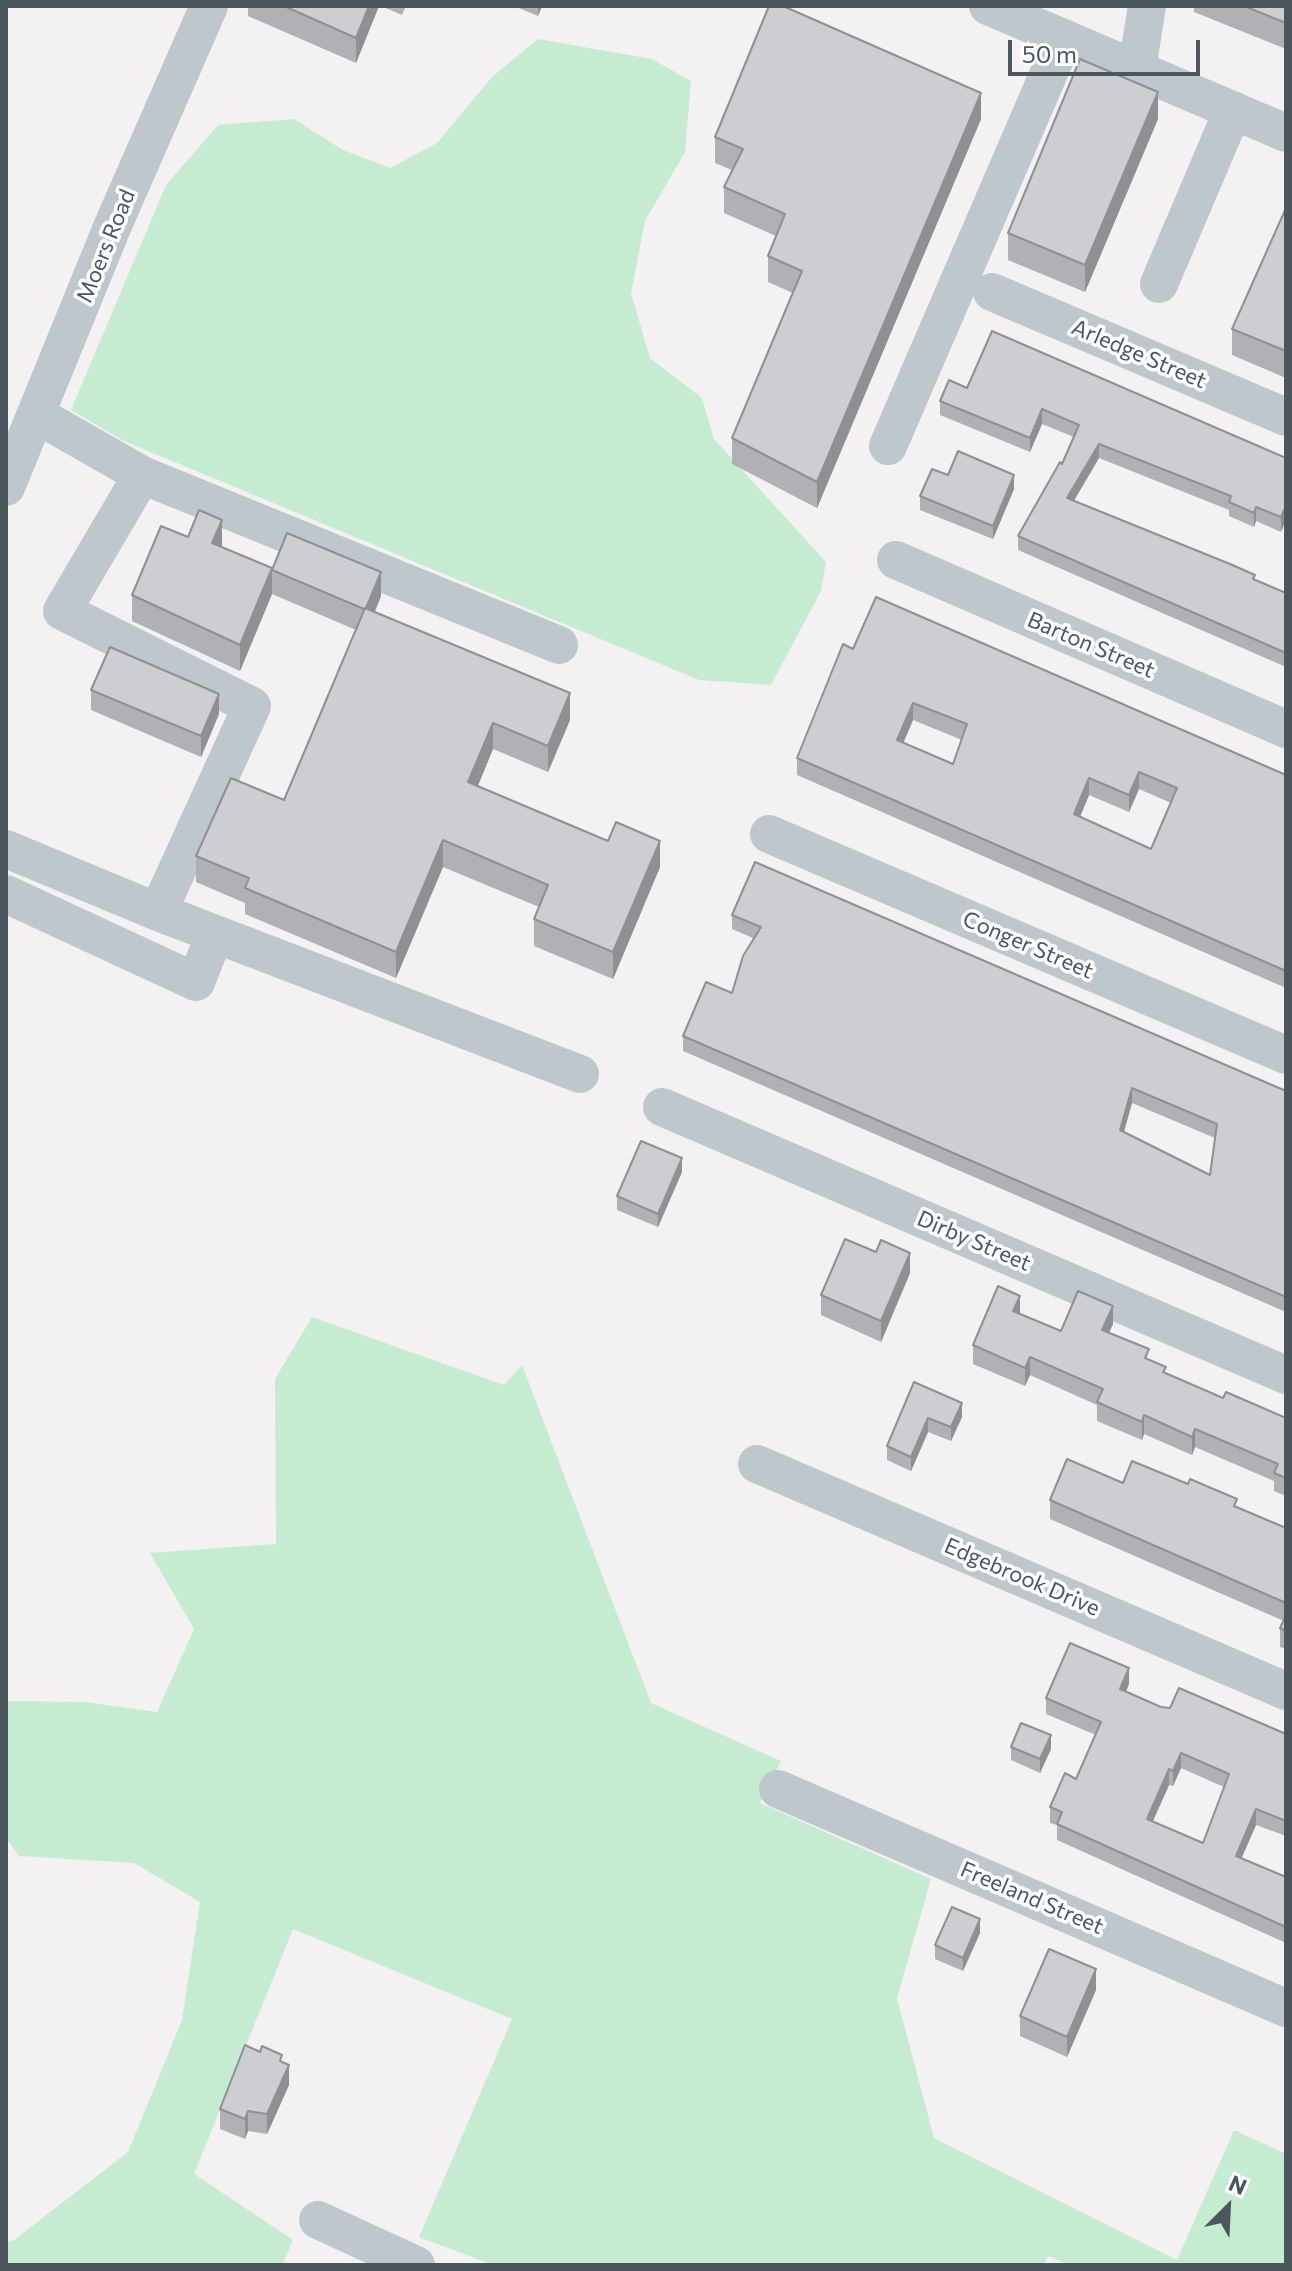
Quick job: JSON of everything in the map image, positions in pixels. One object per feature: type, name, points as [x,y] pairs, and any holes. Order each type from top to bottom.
[{"type":"street","name":"Moers Road","points":[[6,487],[113,225],[209,6]]},
{"type":"street","points":[[988,6],[1286,133]]},
{"type":"street","points":[[1137,69],[1147,6]]},
{"type":"street","points":[[888,446],[1064,38]]},
{"type":"street","points":[[1159,284],[1233,110]]},
{"type":"street","name":"Arledge Street","points":[[992,292],[1286,417]]},
{"type":"street","points":[[37,415],[142,475],[559,645]]},
{"type":"street","points":[[142,475],[62,611],[252,706],[158,912]]},
{"type":"street","name":"Barton Street","points":[[896,560],[1286,729]]},
{"type":"street","name":"Conger Street","points":[[769,834],[1286,1055]]},
{"type":"street","points":[[6,849],[158,912],[580,1074]]},
{"type":"street","points":[[6,894],[196,982],[215,934]]},
{"type":"street","name":"Dirby Street","points":[[662,1107],[1286,1375]]},
{"type":"street","name":"Edgebrook Drive","points":[[757,1464],[1286,1691]]},
{"type":"street","name":"Freeland Street","points":[[778,1789],[1286,2008]]},
{"type":"street","points":[[318,2220],[416,2265]]},
{"type":"green space","points":[[538,39],[652,59],[691,81],[685,152],[645,221],[631,293],[650,358],[702,398],[714,439],[826,562],[821,591],[771,685],[699,680],[124,441],[71,410],[166,185],[218,125],[294,119],[343,150],[390,168],[437,143],[492,77]]},
{"type":"green space","points":[[312,1317],[504,1385],[522,1365],[651,1703],[781,1761],[760,1803],[931,1879],[897,1998],[934,2138],[1177,2260],[1234,2130],[1286,2154],[1286,2265],[1069,2265],[1048,2256],[1043,2265],[493,2265],[419,2237],[512,2019],[293,1929],[194,2174],[293,2240],[282,2265],[6,2265],[6,2242],[14,2240],[128,2152],[182,2020],[200,1902],[134,1863],[19,1856],[6,1838],[6,1701],[84,1702],[157,1712],[194,1629],[150,1553],[276,1544],[275,1379]]},
{"type":"building","points":[[284,6],[369,6],[356,38]]},
{"type":"building","points":[[769,6],[783,6],[981,93],[817,482],[732,438],[802,271],[768,256],[785,214],[724,187],[743,149],[715,137]]},
{"type":"building","points":[[1244,6],[1286,6],[1286,23]]},
{"type":"building","points":[[1080,59],[1158,92],[1085,265],[1008,233]]},
{"type":"building","points":[[1286,208],[1286,351],[1232,329]]},
{"type":"building","points":[[992,331],[1286,458],[1286,506],[1281,517],[1256,507],[1254,513],[1229,502],[1231,496],[1099,444],[1067,498],[1230,564],[1255,575],[1253,579],[1286,593],[1286,653],[1018,536],[1060,462],[1062,464],[1079,425],[1042,409],[1030,438],[940,401],[949,380],[967,388]]},
{"type":"building","points":[[958,451],[1014,475],[993,526],[920,496],[932,469],[948,475]]},
{"type":"building","points":[[199,510],[222,520],[212,543],[272,568],[240,645],[132,595],[161,526],[188,537]]},
{"type":"building","points":[[287,533],[381,572],[366,608],[272,570]]},
{"type":"building","points":[[876,597],[1286,775],[1286,971],[797,758],[843,644],[853,649]],"holes":[[[913,703],[967,724],[953,764],[897,740]],[[1139,772],[1177,788],[1151,849],[1074,814],[1089,778],[1129,795]]]},
{"type":"building","points":[[365,608],[570,693],[548,746],[493,723],[468,782],[608,841],[616,822],[660,841],[613,952],[534,919],[548,885],[443,840],[396,952],[245,888],[249,878],[196,856],[231,778],[284,800]]},
{"type":"building","points":[[110,647],[219,694],[201,736],[91,690]]},
{"type":"building","points":[[755,862],[1286,1091],[1286,1297],[683,1036],[706,982],[732,993],[743,956],[761,927],[732,915]],"holes":[[[1132,1088],[1217,1124],[1210,1175],[1120,1130]]]},
{"type":"building","points":[[641,1141],[682,1158],[658,1214],[617,1196]]},
{"type":"building","points":[[845,1239],[876,1252],[881,1240],[910,1253],[881,1321],[821,1295]]},
{"type":"building","points":[[998,1286],[1020,1296],[1013,1311],[1061,1331],[1078,1291],[1113,1306],[1102,1330],[1149,1349],[1145,1358],[1166,1367],[1163,1372],[1223,1398],[1226,1392],[1286,1418],[1286,1478],[1274,1473],[1278,1464],[1195,1429],[1192,1437],[1144,1415],[1142,1422],[1097,1402],[1103,1389],[1030,1357],[1025,1368],[973,1345]]},
{"type":"building","points":[[914,1382],[962,1403],[951,1427],[928,1418],[911,1457],[887,1446]]},
{"type":"building","points":[[1067,1459],[1123,1483],[1132,1461],[1188,1484],[1190,1479],[1237,1499],[1234,1506],[1286,1528],[1286,1603],[1050,1500]]},
{"type":"building","points":[[1286,1615],[1286,1631],[1280,1628]]},
{"type":"building","points":[[1070,1643],[1129,1668],[1120,1689],[1161,1707],[1170,1708],[1179,1688],[1286,1734],[1286,1821],[1256,1809],[1236,1856],[1286,1877],[1286,1927],[1057,1824],[1062,1812],[1050,1807],[1065,1773],[1076,1779],[1101,1722],[1046,1698]],"holes":[[[1181,1753],[1229,1774],[1203,1843],[1147,1819],[1169,1769],[1173,1771]]]},
{"type":"building","points":[[1021,1723],[1051,1735],[1040,1759],[1011,1747]]},
{"type":"building","points":[[952,1907],[980,1919],[963,1958],[935,1945]]},
{"type":"building","points":[[1049,1949],[1096,1969],[1067,2037],[1020,2016]]},
{"type":"building","points":[[245,2045],[260,2052],[262,2046],[282,2055],[280,2061],[289,2065],[267,2114],[248,2111],[245,2119],[220,2109]]}]
